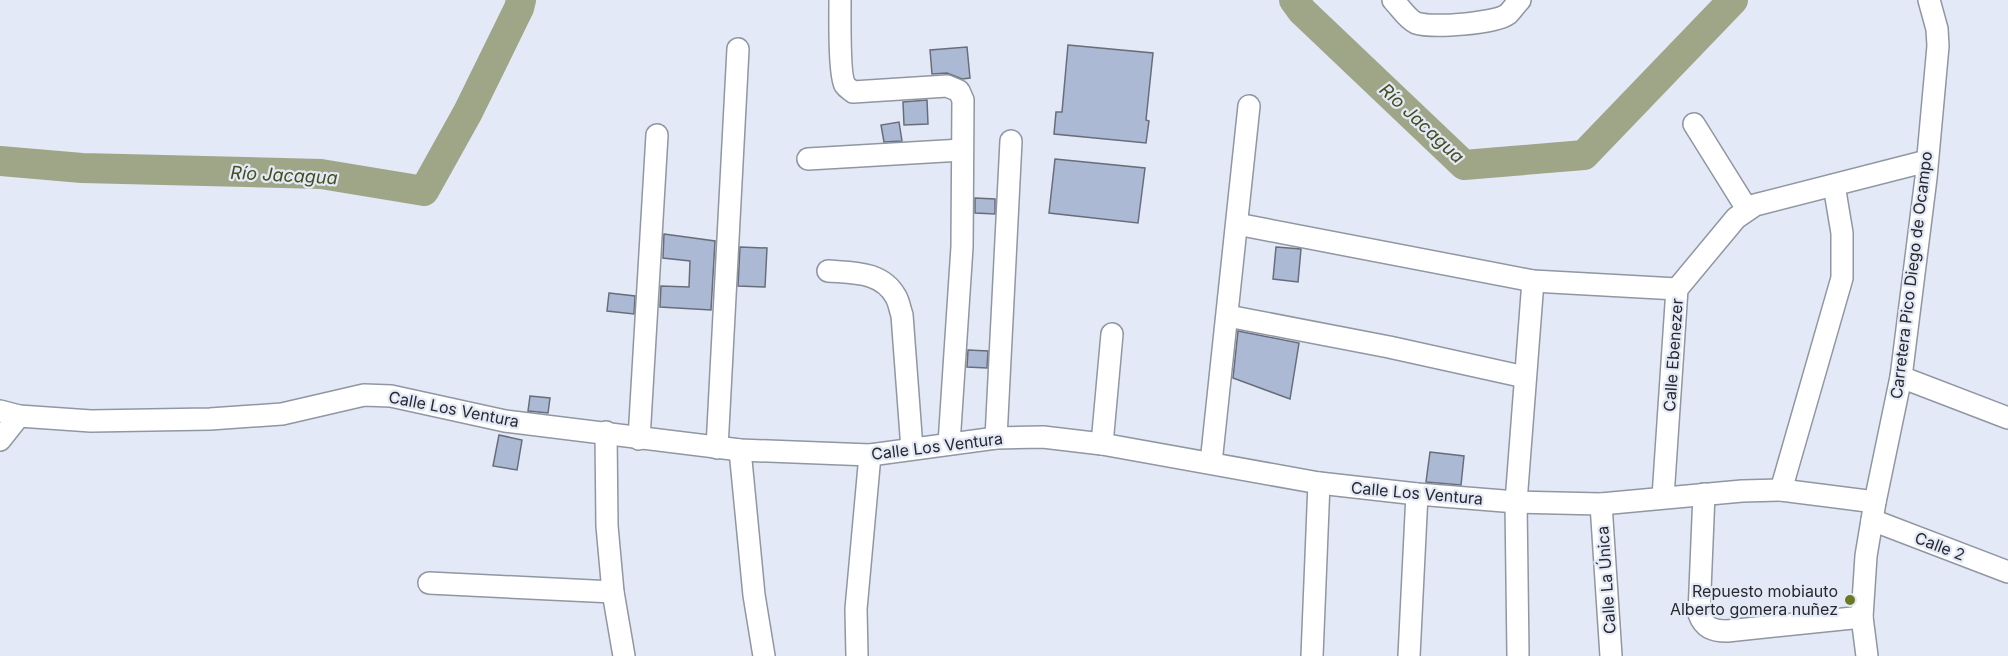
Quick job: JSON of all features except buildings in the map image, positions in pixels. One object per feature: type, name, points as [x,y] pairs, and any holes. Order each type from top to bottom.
[{"type":"street","points":[[1393,0],[1405,14],[1416,22],[1438,25],[1486,21],[1508,5]]},
{"type":"street","name":"Carretera Pico Diego de Ocampo","points":[[1867,656],[1862,618],[1866,556],[1901,377],[1927,161],[1938,46],[1937,28],[1929,0]]},
{"type":"street","points":[[840,1],[841,50],[846,87],[853,92],[946,86],[959,91],[963,100],[962,247],[950,444]]},
{"type":"street","points":[[717,448],[738,49]]},
{"type":"street","points":[[1211,463],[1249,106]]},
{"type":"street","points":[[1694,124],[1747,209]]},
{"type":"street","points":[[639,439],[657,135]]},
{"type":"street","points":[[996,438],[1011,141]]},
{"type":"street","points":[[808,159],[962,150]]},
{"type":"street","name":"Calle Ebenezer","points":[[1663,497],[1677,290],[1736,218],[1747,209],[1765,201],[1927,161]]},
{"type":"street","points":[[1781,490],[1842,278],[1842,233],[1834,185]]},
{"type":"street","points":[[1237,224],[1533,281],[1677,290]]},
{"type":"street","points":[[828,271],[867,274],[883,281],[896,297],[902,315],[912,449]]},
{"type":"street","points":[[1518,654],[1516,502],[1533,281]]},
{"type":"street","points":[[1228,316],[1389,347],[1526,377]]},
{"type":"street","points":[[1102,444],[1112,334]]},
{"type":"street","points":[[1901,377],[2008,418]]},
{"type":"street","name":"Calle Los Ventura","points":[[9,414],[91,421],[210,419],[282,414],[364,394],[391,396],[505,421],[740,450],[870,455],[996,438],[1043,436],[1102,444],[1319,483],[1417,494],[1516,502],[1601,504],[1663,497],[1781,490],[1874,511]]},
{"type":"street","points":[[0,440],[9,414]]},
{"type":"street","points":[[606,432],[607,526],[613,592],[624,656]]},
{"type":"street","points":[[740,450],[754,595],[764,656]]},
{"type":"street","points":[[857,656],[856,609],[870,455]]},
{"type":"street","points":[[1312,656],[1319,483]]},
{"type":"street","points":[[1409,656],[1417,494]]},
{"type":"street","points":[[1704,494],[1699,614],[1702,622],[1709,629],[1727,631],[1862,618]]},
{"type":"street","name":"Calle La Única","points":[[1601,504],[1611,656]]},
{"type":"street","name":"Calle 2","points":[[1874,511],[2008,572]]},
{"type":"street","points":[[429,584],[613,592]]},
{"type":"waterway","name":"Río Jacagua","points":[[0,161],[82,168],[321,174],[424,191],[468,112],[521,0]]},
{"type":"waterway","name":"Río Jacagua","points":[[1294,0],[1302,11],[1464,165],[1584,155],[1733,0]]},
{"type":"place","name":"Repuesto mobiauto Alberto gomera nuñez","points":[[1850,600]]}]
